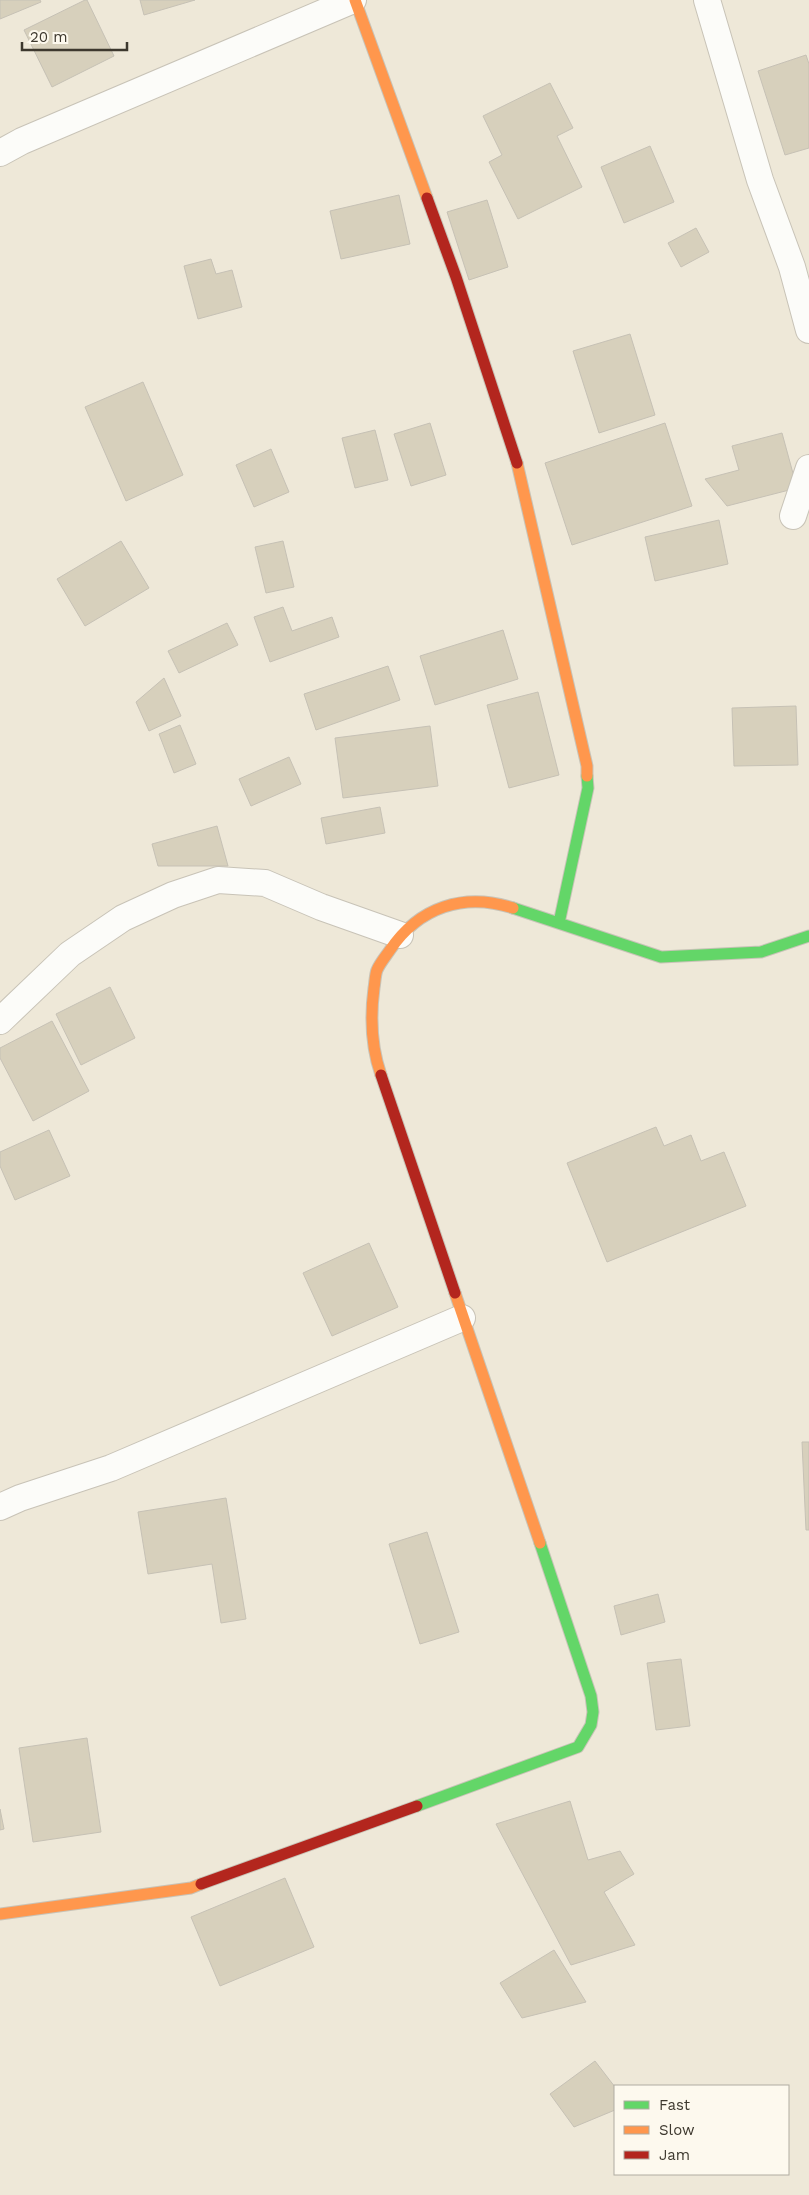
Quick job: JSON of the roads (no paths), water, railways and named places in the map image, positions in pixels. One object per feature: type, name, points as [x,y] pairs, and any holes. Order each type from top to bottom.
[{"type":"street","points":[[0,153],[22,141],[354,0],[456,277],[517,462],[585,756],[588,788],[559,923]]},
{"type":"street","points":[[707,0],[760,180],[792,267],[809,330]]},
{"type":"street","points":[[793,516],[809,468]]},
{"type":"street","points":[[0,1021],[70,954],[123,918],[173,895],[218,880],[265,883],[321,907],[400,935]]},
{"type":"street","points":[[0,1914],[191,1888],[578,1747],[588,1736],[593,1725],[593,1706],[589,1687],[373,1052],[371,1009],[377,970],[400,935],[417,919],[452,903],[494,902],[661,957],[761,952],[809,936]]},
{"type":"street","points":[[0,1507],[20,1498],[111,1468],[462,1318]]}]
